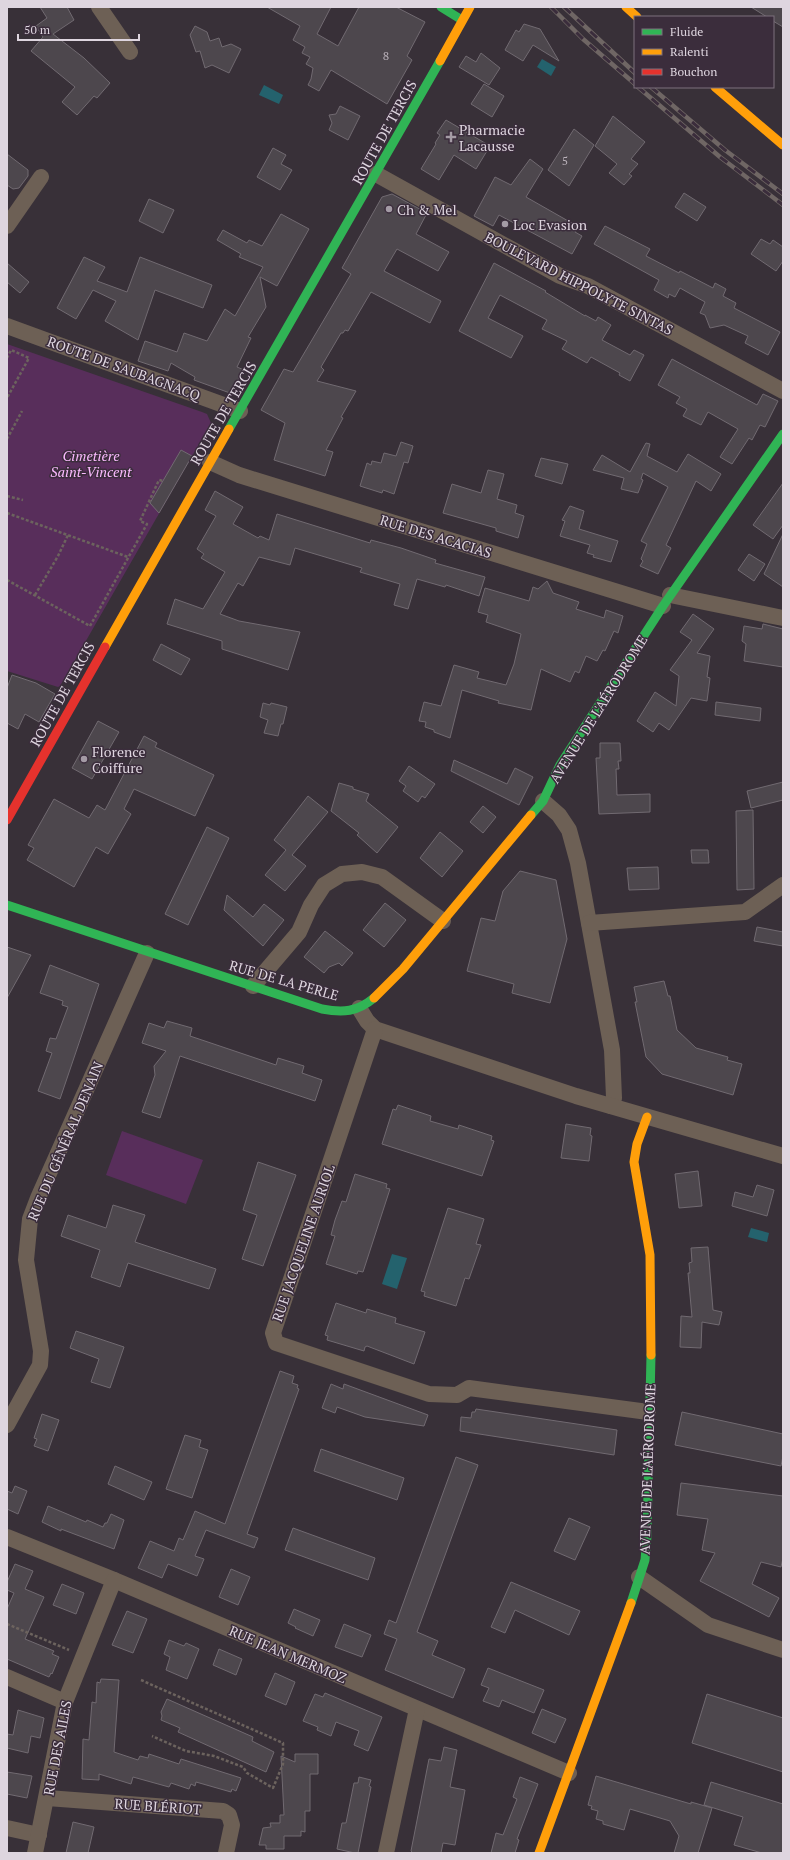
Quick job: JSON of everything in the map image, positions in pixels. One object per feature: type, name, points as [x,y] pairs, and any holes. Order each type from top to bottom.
[{"type":"street","points":[[99,7],[130,52]]},
{"type":"street","points":[[441,7],[462,20]]},
{"type":"street","name":"ROUTE DE TERCIS","points":[[7,820],[470,7]]},
{"type":"street","points":[[626,7],[636,16]]},
{"type":"street","points":[[716,88],[783,145]]},
{"type":"street","name":"BOULEVARD HIPPOLYTE SINTAS","points":[[376,174],[560,276],[588,286],[783,391]]},
{"type":"street","points":[[7,226],[41,177]]},
{"type":"street","name":"ROUTE DE SAUBAGNACQ","points":[[7,326],[240,411]]},
{"type":"street","name":"AVENUE DE L'AÉRODROME","points":[[543,801],[560,765],[667,600],[783,434]]},
{"type":"street","name":"RUE DES ACACIAS","points":[[210,462],[239,475],[667,600],[783,618]]},
{"type":"street","points":[[543,801],[559,815],[569,830],[578,863],[612,1050],[614,1098],[611,1106]]},
{"type":"street","name":"RUE DE LA PERLE","points":[[7,905],[146,953],[329,1010],[347,1012],[359,1008],[379,994],[443,921],[543,801]]},
{"type":"street","points":[[253,986],[299,932],[311,905],[324,885],[342,874],[362,872],[382,877],[443,921]]},
{"type":"street","points":[[589,923],[745,912],[783,885]]},
{"type":"street","name":"RUE DU GÉNÉRAL DENAIN","points":[[7,1425],[40,1365],[41,1351],[26,1260],[30,1219],[146,953]]},
{"type":"street","points":[[359,1008],[367,1021],[375,1029],[576,1096],[783,1156]]},
{"type":"street","name":"RUE JACQUELINE AURIOL","points":[[375,1029],[273,1333],[276,1343],[429,1394],[457,1395],[469,1388],[648,1412]]},
{"type":"street","name":"AVENUE DE L'AÉRODROME","points":[[539,1853],[569,1774],[645,1560],[647,1536],[648,1412],[651,1338],[650,1255],[634,1162],[637,1144],[647,1117]]},
{"type":"street","name":"RUE JEAN MERMOZ","points":[[7,1537],[114,1580],[569,1774]]},
{"type":"street","points":[[639,1578],[708,1625],[783,1650]]},
{"type":"street","name":"RUE DES AILES","points":[[35,1853],[65,1702],[114,1580]]},
{"type":"street","points":[[7,1677],[65,1702]]},
{"type":"street","points":[[386,1853],[416,1709]]},
{"type":"street","name":"RUE BLÉRIOT","points":[[47,1798],[223,1811],[229,1815],[232,1825],[226,1853]]},
{"type":"street","points":[[7,1828],[39,1835]]},
{"type":"path","points":[[7,358],[11,350],[29,358],[7,398]]},
{"type":"path","points":[[7,439],[22,412]]},
{"type":"path","points":[[90,626],[147,524],[140,521],[159,480],[163,482]]},
{"type":"path","points":[[7,496],[23,500]]},
{"type":"path","points":[[7,513],[128,557]]},
{"type":"path","points":[[35,595],[58,556],[68,535]]},
{"type":"path","points":[[7,580],[110,637]]},
{"type":"path","points":[[7,1624],[83,1656]]},
{"type":"path","points":[[142,1680],[283,1743],[283,1764],[273,1788],[248,1774],[243,1767],[214,1756],[186,1752],[152,1736]]},
{"type":"green space","name":"Cimetière Saint-Vincent","points":[[7,344],[202,412],[207,414],[211,423],[60,686],[58,687],[7,671]]},
{"type":"green space","points":[[122,1131],[203,1160],[186,1204],[106,1175]]},
{"type":"water","points":[[542,59],[556,67],[551,76],[537,67]]},
{"type":"water","points":[[264,85],[283,95],[279,104],[259,95]]},
{"type":"water","points":[[751,1228],[769,1233],[767,1242],[748,1237]]},
{"type":"water","points":[[392,1254],[407,1258],[397,1289],[382,1284]]},
{"type":"building","points":[[40,7],[67,7],[74,20],[53,34],[84,58],[110,83],[97,98],[94,96],[77,115],[62,102],[75,87],[31,51],[43,37],[36,26],[47,18]]},
{"type":"building","points":[[267,7],[331,7],[317,34],[338,46],[359,7],[396,7],[425,22],[407,56],[412,60],[387,104],[331,70],[319,91],[308,85],[313,68],[306,64],[310,57],[302,53],[305,47],[293,40],[300,26]]},
{"type":"building","points":[[751,7],[783,7],[783,27],[774,22],[774,16],[765,16]]},
{"type":"building","points":[[524,24],[540,29],[559,61],[533,45],[523,61],[505,50],[516,30],[519,32]]},
{"type":"building","points":[[195,26],[207,32],[210,41],[219,38],[222,47],[231,44],[241,49],[229,73],[212,65],[205,68],[200,51],[196,52],[190,35]]},
{"type":"building","points":[[481,53],[500,68],[489,85],[459,67],[466,56],[476,62]]},
{"type":"building","points":[[484,84],[504,96],[492,117],[471,104]]},
{"type":"building","points":[[340,106],[360,116],[348,140],[329,130],[332,123],[329,115],[336,114]]},
{"type":"building","points":[[613,116],[645,142],[631,159],[638,164],[629,174],[632,176],[624,185],[609,173],[617,164],[595,146]]},
{"type":"building","points":[[446,120],[490,146],[476,169],[454,155],[439,180],[421,169],[440,135],[437,133]]},
{"type":"building","points":[[574,129],[594,145],[569,186],[548,170]]},
{"type":"building","points":[[273,148],[286,155],[281,164],[292,170],[280,190],[257,177]]},
{"type":"building","points":[[7,154],[28,170],[28,176],[19,188],[13,189],[7,185]]},
{"type":"building","points":[[530,159],[543,169],[526,197],[577,226],[575,232],[582,236],[572,254],[499,215],[493,226],[474,216],[495,177],[511,185]]},
{"type":"building","points":[[684,193],[706,207],[697,221],[675,207]]},
{"type":"building","points":[[392,194],[427,213],[416,234],[449,252],[438,271],[397,249],[384,271],[441,301],[430,323],[371,292],[348,331],[345,330],[341,333],[321,367],[324,370],[317,381],[356,391],[341,417],[343,418],[326,450],[333,452],[325,476],[274,460],[285,423],[261,410],[284,369],[293,372],[351,274],[342,268],[382,197]]},
{"type":"building","points":[[149,199],[174,210],[163,233],[139,221]]},
{"type":"building","points":[[281,214],[309,229],[277,286],[260,277],[266,307],[248,337],[251,338],[237,367],[244,370],[230,393],[194,380],[195,377],[171,363],[168,371],[138,361],[145,341],[177,352],[184,333],[207,341],[225,309],[235,316],[263,267],[239,257],[241,254],[217,240],[223,230],[247,243],[249,240],[262,246]]},
{"type":"building","points":[[605,226],[650,249],[646,256],[713,288],[715,283],[726,289],[723,296],[736,303],[734,308],[780,332],[768,355],[745,343],[748,336],[724,325],[710,328],[705,315],[700,313],[705,302],[680,288],[675,297],[669,294],[668,298],[654,290],[659,280],[594,244]]},
{"type":"building","points":[[761,239],[770,244],[773,240],[783,247],[783,261],[776,271],[751,254]]},
{"type":"building","points":[[84,257],[105,267],[97,281],[127,292],[140,257],[212,285],[203,308],[155,290],[138,340],[105,321],[116,301],[93,290],[76,319],[57,308]]},
{"type":"building","points":[[7,263],[29,282],[20,293],[7,282]]},
{"type":"building","points":[[494,263],[546,291],[545,292],[585,316],[596,321],[598,317],[611,325],[602,340],[630,355],[634,350],[644,355],[630,381],[619,375],[620,373],[591,357],[587,363],[562,349],[567,341],[542,329],[547,320],[500,295],[488,318],[523,336],[511,358],[459,331]]},
{"type":"building","points":[[672,359],[757,405],[763,394],[778,401],[765,427],[760,425],[752,440],[749,438],[732,464],[720,457],[738,429],[708,412],[701,425],[683,416],[687,409],[676,403],[680,397],[658,385]]},
{"type":"building","points":[[401,442],[413,446],[408,463],[404,462],[394,494],[383,490],[382,493],[360,486],[367,463],[371,465],[372,461],[381,463],[384,453],[396,456]]},
{"type":"building","points":[[646,443],[650,444],[647,456],[677,472],[688,454],[721,474],[711,491],[696,481],[666,545],[671,548],[658,574],[640,566],[643,561],[641,559],[647,544],[641,541],[668,487],[643,473],[641,479],[643,480],[638,493],[621,489],[624,478],[593,470],[602,455],[630,472]]},
{"type":"building","points":[[181,450],[192,456],[159,513],[150,503]]},
{"type":"building","points":[[541,458],[568,464],[562,484],[535,476]]},
{"type":"building","points":[[488,470],[504,474],[497,499],[517,505],[515,513],[524,516],[518,538],[496,531],[496,528],[443,513],[452,484],[481,493]]},
{"type":"building","points":[[783,483],[783,525],[773,539],[753,525]]},
{"type":"building","points":[[215,491],[243,507],[233,524],[258,538],[260,536],[269,540],[277,514],[370,543],[371,540],[401,548],[436,560],[435,563],[485,577],[479,596],[446,585],[445,587],[417,579],[408,609],[394,605],[400,584],[360,572],[362,568],[295,548],[290,565],[259,557],[243,586],[238,583],[220,614],[239,621],[300,632],[288,670],[222,649],[222,641],[167,624],[175,599],[203,609],[225,572],[201,558],[204,554],[197,549],[216,516],[205,510]]},
{"type":"building","points":[[570,506],[584,511],[579,529],[618,541],[611,562],[593,557],[594,555],[587,553],[590,545],[560,536],[565,521],[562,520]]},
{"type":"building","points":[[783,534],[783,587],[764,574]]},
{"type":"building","points":[[749,554],[765,564],[754,581],[738,570]]},
{"type":"building","points":[[547,581],[553,593],[579,602],[576,609],[604,618],[606,610],[623,616],[618,633],[614,631],[605,651],[603,650],[597,661],[586,656],[579,673],[575,671],[570,682],[541,669],[531,710],[498,703],[499,701],[462,690],[450,738],[425,727],[426,722],[419,721],[424,702],[441,706],[454,665],[479,672],[477,678],[506,685],[514,664],[521,634],[486,622],[488,615],[478,612],[485,588],[529,601],[533,587],[538,589]]},
{"type":"building","points":[[693,614],[714,629],[697,653],[710,656],[707,677],[710,678],[707,701],[691,698],[669,730],[659,723],[653,732],[637,721],[655,692],[676,706],[679,676],[670,670],[692,640],[680,632]]},
{"type":"building","points":[[763,624],[783,629],[783,667],[744,661],[746,644],[742,641],[744,626],[762,629]]},
{"type":"building","points":[[161,644],[190,659],[181,675],[153,660]]},
{"type":"building","points":[[12,675],[36,683],[55,694],[39,722],[25,714],[18,729],[7,723],[7,688]]},
{"type":"building","points":[[716,702],[761,708],[760,721],[715,715]]},
{"type":"building","points":[[263,703],[270,705],[271,703],[287,707],[283,724],[281,724],[278,736],[264,733],[268,720],[260,717]]},
{"type":"building","points":[[98,721],[119,732],[92,779],[72,768]]},
{"type":"building","points":[[144,736],[157,743],[155,747],[214,775],[195,816],[134,789],[124,809],[131,814],[108,854],[96,847],[74,887],[27,860],[34,848],[28,845],[54,799],[89,818],[97,805],[105,810]]},
{"type":"building","points":[[600,743],[620,743],[621,761],[618,761],[619,769],[616,769],[617,795],[650,794],[650,812],[599,814],[596,758],[600,758]]},
{"type":"building","points":[[454,760],[507,784],[515,768],[533,777],[519,805],[451,771]]},
{"type":"building","points":[[409,766],[435,784],[425,798],[422,796],[418,802],[403,791],[406,786],[399,781]]},
{"type":"building","points":[[783,782],[783,800],[751,808],[747,791]]},
{"type":"building","points":[[339,783],[369,794],[366,801],[398,827],[377,853],[357,835],[359,833],[331,811]]},
{"type":"building","points":[[308,796],[328,812],[292,855],[306,866],[285,891],[265,875],[286,850],[274,840]]},
{"type":"building","points":[[483,806],[496,817],[483,833],[470,822]]},
{"type":"building","points":[[753,810],[754,889],[737,890],[736,811]]},
{"type":"building","points":[[207,827],[229,838],[188,925],[165,914]]},
{"type":"building","points":[[440,832],[463,851],[442,877],[420,858]]},
{"type":"building","points":[[691,850],[708,850],[709,863],[692,863]]},
{"type":"building","points":[[658,867],[659,889],[629,890],[627,868]]},
{"type":"building","points":[[520,871],[556,880],[567,939],[550,1003],[512,993],[514,984],[467,971],[481,918],[495,921],[503,891]]},
{"type":"building","points":[[227,895],[253,917],[264,904],[284,920],[263,946],[224,910]]},
{"type":"building","points":[[385,903],[406,920],[384,947],[363,930]]},
{"type":"building","points":[[757,927],[783,932],[783,946],[754,941]]},
{"type":"building","points":[[325,931],[353,953],[342,966],[339,963],[329,967],[324,973],[304,957]]},
{"type":"building","points":[[7,947],[31,955],[7,998]]},
{"type":"building","points":[[50,965],[99,984],[60,1099],[38,1091],[52,1053],[46,1051],[50,1038],[56,1039],[68,1007],[62,1005],[63,1001],[40,993]]},
{"type":"building","points":[[664,981],[668,996],[670,996],[677,1030],[696,1048],[728,1057],[727,1060],[742,1064],[733,1095],[662,1074],[646,1057],[635,1002],[637,1002],[634,987]]},
{"type":"building","points":[[167,1021],[192,1028],[190,1036],[276,1065],[278,1058],[304,1066],[302,1073],[322,1080],[315,1101],[180,1056],[160,1118],[142,1112],[155,1075],[154,1066],[166,1051],[142,1043],[149,1023],[164,1028]]},
{"type":"building","points":[[398,1105],[431,1116],[430,1121],[458,1129],[459,1125],[492,1136],[491,1140],[494,1141],[482,1176],[382,1144],[393,1109],[396,1110]]},
{"type":"building","points":[[566,1124],[591,1128],[590,1135],[592,1136],[589,1161],[561,1158]]},
{"type":"building","points":[[258,1162],[296,1175],[263,1266],[242,1259],[257,1215],[243,1210]]},
{"type":"building","points":[[698,1171],[702,1206],[679,1208],[675,1174]]},
{"type":"building","points":[[355,1174],[387,1184],[386,1188],[390,1189],[363,1272],[358,1271],[357,1274],[326,1264],[335,1236],[331,1235],[335,1220],[342,1201],[346,1202]]},
{"type":"building","points":[[757,1185],[774,1190],[767,1216],[732,1206],[735,1192],[753,1197]]},
{"type":"building","points":[[113,1205],[145,1215],[135,1242],[216,1269],[209,1289],[128,1263],[120,1287],[91,1277],[100,1250],[61,1236],[68,1215],[106,1228]]},
{"type":"building","points":[[448,1208],[484,1219],[476,1244],[481,1245],[469,1279],[465,1278],[456,1306],[424,1296],[425,1292],[421,1291]]},
{"type":"building","points":[[708,1247],[713,1310],[722,1312],[719,1325],[702,1322],[701,1348],[680,1347],[681,1316],[692,1317],[688,1273],[690,1273],[689,1263],[692,1262],[691,1248]]},
{"type":"building","points":[[336,1303],[366,1313],[367,1309],[396,1318],[395,1323],[425,1332],[414,1364],[367,1346],[365,1347],[364,1351],[327,1340],[328,1336],[325,1335]]},
{"type":"building","points":[[76,1331],[124,1347],[110,1388],[91,1382],[99,1359],[70,1348]]},
{"type":"building","points":[[280,1371],[294,1376],[292,1383],[298,1385],[297,1388],[299,1389],[247,1534],[258,1538],[254,1548],[206,1530],[195,1556],[204,1559],[197,1576],[168,1564],[162,1578],[138,1568],[150,1541],[174,1551],[179,1538],[183,1540],[195,1511],[225,1524]]},
{"type":"building","points":[[331,1384],[343,1389],[344,1384],[428,1415],[424,1426],[365,1417],[337,1407],[335,1413],[322,1408]]},
{"type":"building","points":[[476,1409],[617,1430],[614,1455],[460,1431],[461,1417],[471,1418],[472,1412],[475,1412]]},
{"type":"building","points":[[682,1412],[783,1434],[783,1456],[781,1466],[675,1445]]},
{"type":"building","points":[[42,1414],[59,1420],[48,1451],[34,1446],[37,1439],[34,1438]]},
{"type":"building","points":[[185,1435],[201,1440],[199,1447],[208,1450],[192,1498],[166,1489]]},
{"type":"building","points":[[321,1449],[404,1478],[397,1500],[314,1471]]},
{"type":"building","points":[[456,1457],[478,1465],[417,1632],[438,1641],[432,1655],[465,1669],[453,1698],[385,1670],[397,1639],[384,1634],[389,1620],[396,1623]]},
{"type":"building","points":[[115,1466],[152,1482],[144,1500],[108,1484]]},
{"type":"building","points":[[681,1483],[783,1496],[783,1558],[781,1567],[761,1562],[752,1584],[779,1598],[769,1617],[700,1581],[715,1553],[702,1550],[708,1519],[677,1515]]},
{"type":"building","points":[[15,1486],[27,1491],[18,1514],[7,1509],[7,1491],[12,1493]]},
{"type":"building","points":[[48,1506],[86,1522],[87,1520],[103,1527],[105,1523],[107,1523],[111,1514],[124,1520],[114,1549],[61,1529],[61,1531],[42,1522]]},
{"type":"building","points":[[569,1518],[590,1527],[575,1560],[554,1551]]},
{"type":"building","points":[[293,1528],[375,1558],[368,1580],[285,1550]]},
{"type":"building","points":[[15,1564],[33,1571],[25,1589],[44,1597],[25,1639],[54,1651],[52,1654],[59,1657],[52,1674],[51,1673],[49,1677],[7,1659],[7,1609],[14,1593],[7,1590],[7,1582]]},
{"type":"building","points":[[231,1569],[250,1577],[238,1605],[219,1597]]},
{"type":"building","points":[[511,1582],[580,1611],[569,1635],[515,1610],[505,1633],[491,1627]]},
{"type":"building","points":[[62,1584],[84,1593],[76,1614],[53,1605]]},
{"type":"building","points":[[294,1609],[320,1620],[313,1636],[295,1628],[296,1627],[288,1623]]},
{"type":"building","points":[[127,1611],[147,1619],[133,1653],[112,1645]]},
{"type":"building","points":[[344,1624],[371,1635],[362,1657],[335,1647]]},
{"type":"building","points":[[169,1640],[184,1646],[186,1643],[199,1649],[187,1679],[166,1670],[170,1657],[164,1654]]},
{"type":"building","points":[[219,1649],[242,1659],[236,1675],[213,1665]]},
{"type":"building","points":[[488,1668],[544,1690],[534,1713],[502,1700],[499,1707],[483,1701],[489,1688],[481,1685]]},
{"type":"building","points":[[275,1673],[295,1682],[286,1705],[265,1696]]},
{"type":"building","points":[[101,1679],[119,1680],[114,1752],[138,1760],[140,1756],[148,1758],[149,1754],[179,1764],[181,1759],[241,1778],[236,1791],[232,1789],[231,1792],[196,1782],[195,1786],[191,1784],[189,1789],[171,1783],[169,1787],[133,1777],[131,1784],[99,1774],[99,1780],[82,1779],[83,1739],[89,1740],[92,1702],[96,1703],[97,1682],[100,1683]]},
{"type":"building","points":[[325,1693],[382,1717],[368,1751],[354,1745],[359,1731],[336,1722],[331,1736],[317,1730],[318,1727],[303,1721],[315,1694],[323,1697]]},
{"type":"building","points":[[707,1694],[783,1718],[783,1772],[692,1743]]},
{"type":"building","points":[[167,1699],[253,1737],[252,1741],[274,1752],[266,1772],[178,1732],[180,1728],[161,1720],[161,1712]]},
{"type":"building","points":[[542,1709],[566,1719],[555,1743],[532,1733]]},
{"type":"building","points":[[18,1710],[44,1718],[40,1738],[31,1736],[28,1753],[7,1748],[7,1734],[13,1735]]},
{"type":"building","points":[[444,1747],[457,1750],[450,1787],[465,1790],[455,1845],[443,1843],[441,1853],[413,1853],[411,1851],[429,1759],[441,1761]]},
{"type":"building","points":[[295,1754],[318,1754],[318,1774],[310,1774],[310,1811],[305,1811],[305,1832],[301,1831],[301,1836],[284,1836],[284,1849],[266,1849],[266,1845],[259,1845],[263,1828],[271,1827],[270,1823],[280,1823],[280,1815],[284,1815],[281,1756],[295,1762]]},
{"type":"building","points":[[7,1772],[32,1776],[27,1798],[7,1794]]},
{"type":"building","points":[[596,1776],[691,1804],[691,1802],[712,1808],[698,1853],[674,1853],[679,1836],[670,1821],[630,1809],[624,1830],[603,1824],[603,1821],[596,1819],[598,1811],[591,1809],[592,1806],[588,1805]]},
{"type":"building","points":[[359,1777],[371,1780],[369,1786],[371,1787],[358,1853],[355,1853],[337,1849],[342,1823],[346,1823],[354,1783],[358,1783]]},
{"type":"building","points":[[520,1777],[538,1784],[517,1839],[519,1840],[515,1853],[491,1853],[496,1833],[503,1835],[517,1799],[513,1797]]},
{"type":"building","points":[[711,1782],[783,1804],[783,1853],[762,1853],[734,1845],[743,1817],[704,1805]]},
{"type":"building","points":[[73,1822],[94,1827],[88,1853],[66,1853]]},
{"type":"railway","points":[[551,7],[583,39],[634,83]]},
{"type":"railway","points":[[564,7],[634,72]]},
{"type":"railway","points":[[639,88],[720,157],[783,205]]},
{"type":"railway","points":[[652,88],[725,150],[783,194]]},
{"type":"traffic: fast","points":[[441,7],[462,20]]},
{"type":"traffic: fast","points":[[229,429],[440,61]]},
{"type":"traffic: fast","points":[[531,815],[543,801],[560,765],[663,606],[783,434]]},
{"type":"traffic: fast","points":[[7,905],[322,1009],[337,1011],[356,1009],[374,998]]},
{"type":"traffic: fast","points":[[631,1603],[645,1560],[647,1536],[651,1355]]},
{"type":"traffic: slow","points":[[440,61],[470,7]]},
{"type":"traffic: slow","points":[[626,7],[636,16]]},
{"type":"traffic: slow","points":[[716,88],[783,145]]},
{"type":"traffic: slow","points":[[105,647],[229,429]]},
{"type":"traffic: slow","points":[[374,998],[403,969],[531,815]]},
{"type":"traffic: slow","points":[[647,1117],[637,1144],[634,1162],[650,1255],[651,1355]]},
{"type":"traffic: slow","points":[[539,1853],[631,1603]]},
{"type":"traffic: jam","points":[[7,820],[105,647]]},
{"type":"place","name":"Pharmacie Lacausse","points":[[451,137]]},
{"type":"place","name":"Ch & Mel","points":[[389,209]]},
{"type":"place","name":"Loc Evasion","points":[[505,224]]},
{"type":"place","name":"Florence Coiffure","points":[[84,759]]}]
